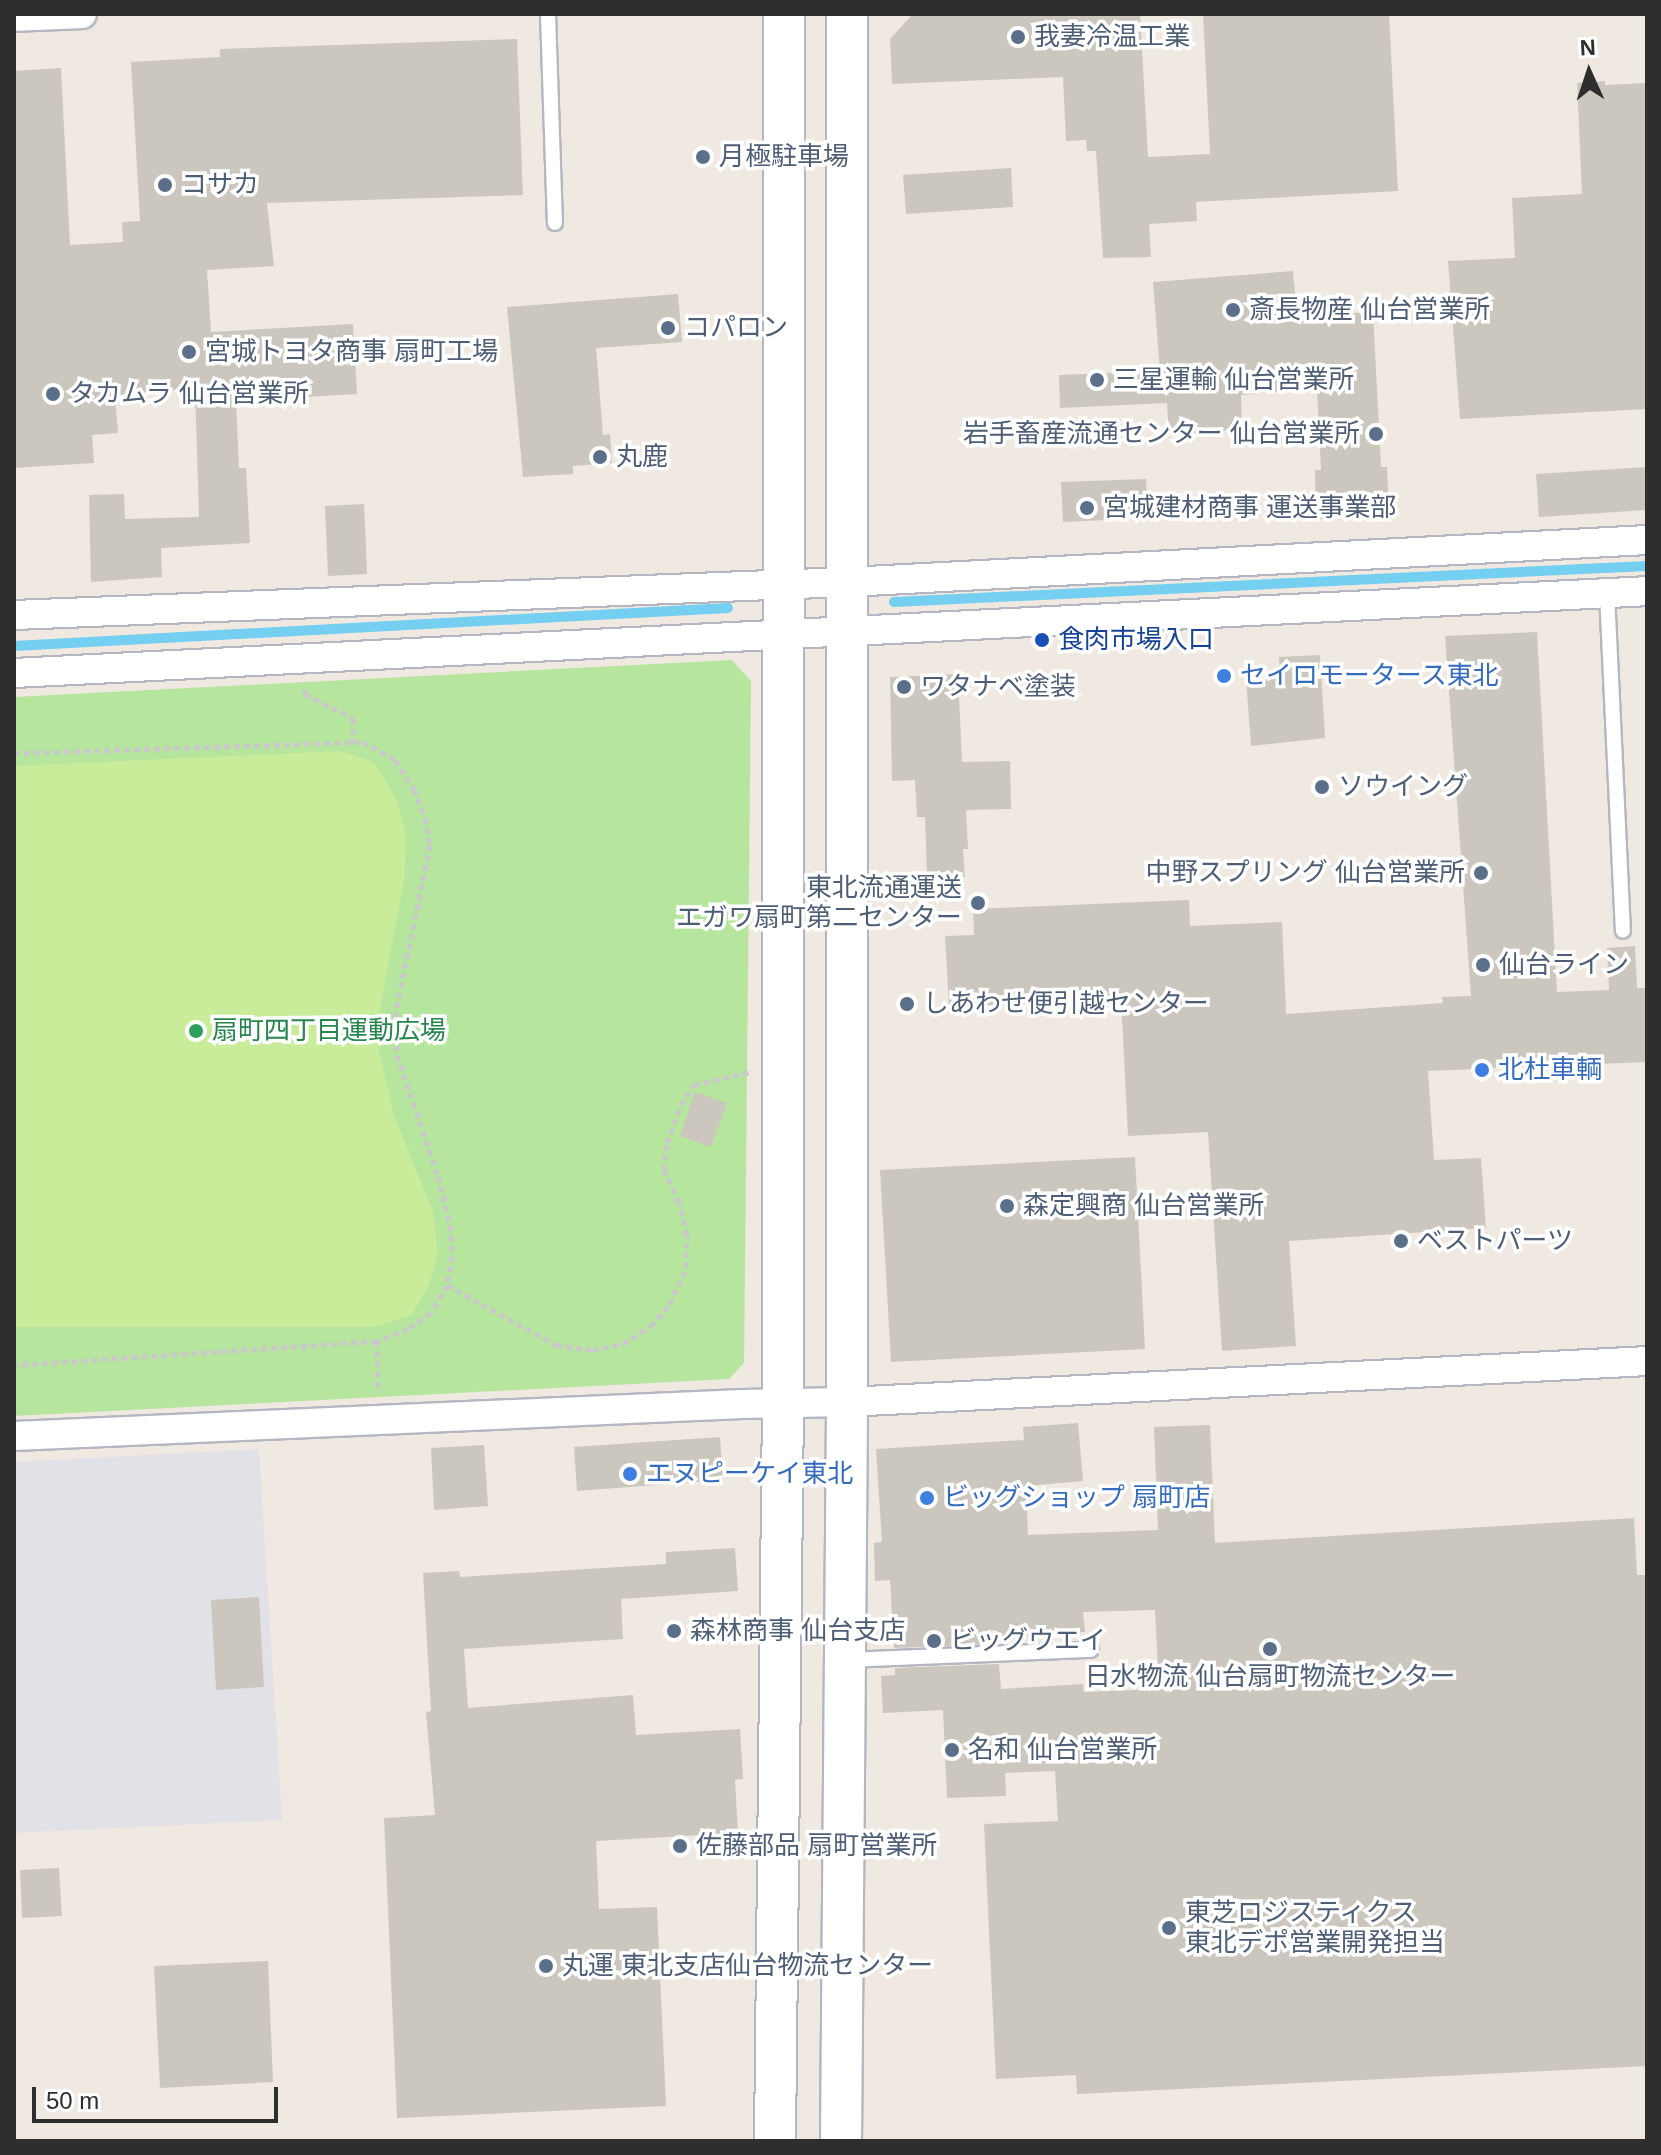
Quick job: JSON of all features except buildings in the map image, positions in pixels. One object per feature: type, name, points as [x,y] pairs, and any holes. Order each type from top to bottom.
[{"type":"street","points":[[14,17],[82,14]]},
{"type":"street","points":[[775,2141],[783,1402],[784,14]]},
{"type":"street","points":[[841,2141],[847,1402],[847,14]]},
{"type":"street","points":[[14,615],[848,582],[1647,540]]},
{"type":"street","points":[[14,673],[1647,591]]},
{"type":"street","points":[[14,1436],[783,1402],[847,1402],[1647,1361]]},
{"type":"lane","points":[[548,14],[555,223]]},
{"type":"lane","points":[[1607,593],[1623,931]]},
{"type":"lane","points":[[845,1660],[1091,1650]]},
{"type":"path","points":[[304,682],[305,694],[353,718],[353,742]]},
{"type":"path","points":[[14,753],[363,742],[395,760],[414,789],[425,818],[430,845],[395,1015],[397,1055],[438,1176],[450,1225],[452,1256],[447,1285],[431,1313],[408,1329],[377,1341],[14,1365]]},
{"type":"path","points":[[447,1285],[556,1345],[593,1350],[623,1344],[651,1326],[670,1304],[686,1268],[687,1235],[679,1202],[664,1170],[667,1143],[681,1105],[694,1085],[755,1071]]},
{"type":"path","points":[[377,1341],[378,1397]]},
{"type":"shaded area","points":[[259,1449],[282,1820],[14,1833],[14,1462]]},
{"type":"green space","points":[[732,660],[751,681],[744,1363],[729,1379],[14,1416],[14,697]]},
{"type":"green space","name":"扇町四丁目運動広場","points":[[340,751],[374,762],[397,800],[406,835],[405,876],[379,1014],[378,1047],[394,1115],[433,1212],[438,1253],[429,1285],[412,1315],[374,1327],[14,1327],[14,766]]},
{"type":"waterway","points":[[894,602],[1647,566]]},
{"type":"waterway","points":[[14,646],[728,608]]},
{"type":"place","name":"我妻冷温工業","points":[[1018,37]]},
{"type":"place","name":"月極駐車場","points":[[703,157]]},
{"type":"place","name":"コサカ","points":[[165,185]]},
{"type":"place","name":"斎長物産 仙台営業所","points":[[1233,310]]},
{"type":"place","name":"コパロン","points":[[668,328]]},
{"type":"place","name":"宮城トヨタ商事 扇町工場","points":[[189,352]]},
{"type":"place","name":"三星運輸 仙台営業所","points":[[1097,380]]},
{"type":"place","name":"タカムラ 仙台営業所","points":[[53,394]]},
{"type":"place","name":"岩手畜産流通センター 仙台営業所","points":[[1376,434]]},
{"type":"place","name":"丸鹿","points":[[600,457]]},
{"type":"place","name":"宮城建材商事 運送事業部","points":[[1087,508]]},
{"type":"place","name":"食肉市場入口","points":[[1042,640]]},
{"type":"place","name":"セイロモータース東北","points":[[1224,676]]},
{"type":"place","name":"ワタナベ塗装","points":[[904,687]]},
{"type":"place","name":"ソウイング","points":[[1322,787]]},
{"type":"place","name":"中野スプリング 仙台営業所","points":[[1481,873]]},
{"type":"place","name":"東北流通運送 エガワ扇町第二センター","points":[[978,903]]},
{"type":"place","name":"仙台ライン","points":[[1483,965]]},
{"type":"place","name":"しあわせ便引越センター","points":[[907,1004]]},
{"type":"place","name":"扇町四丁目運動広場","points":[[196,1031]]},
{"type":"place","name":"北杜車輌","points":[[1482,1070]]},
{"type":"place","name":"森定興商 仙台営業所","points":[[1007,1206]]},
{"type":"place","name":"ベストパーツ","points":[[1401,1241]]},
{"type":"place","name":"エヌピーケイ東北","points":[[630,1474]]},
{"type":"place","name":"ビッグショップ 扇町店","points":[[927,1498]]},
{"type":"place","name":"森林商事 仙台支店","points":[[674,1631]]},
{"type":"place","name":"ビッグウエイ","points":[[934,1641]]},
{"type":"place","name":"日水物流 仙台扇町物流センター","points":[[1270,1649]]},
{"type":"place","name":"名和 仙台営業所","points":[[952,1750]]},
{"type":"place","name":"佐藤部品 扇町営業所","points":[[680,1846]]},
{"type":"place","name":"東芝ロジスティクス 東北デポ営業開発担当","points":[[1169,1928]]},
{"type":"place","name":"丸運 東北支店仙台物流センター","points":[[546,1966]]}]
